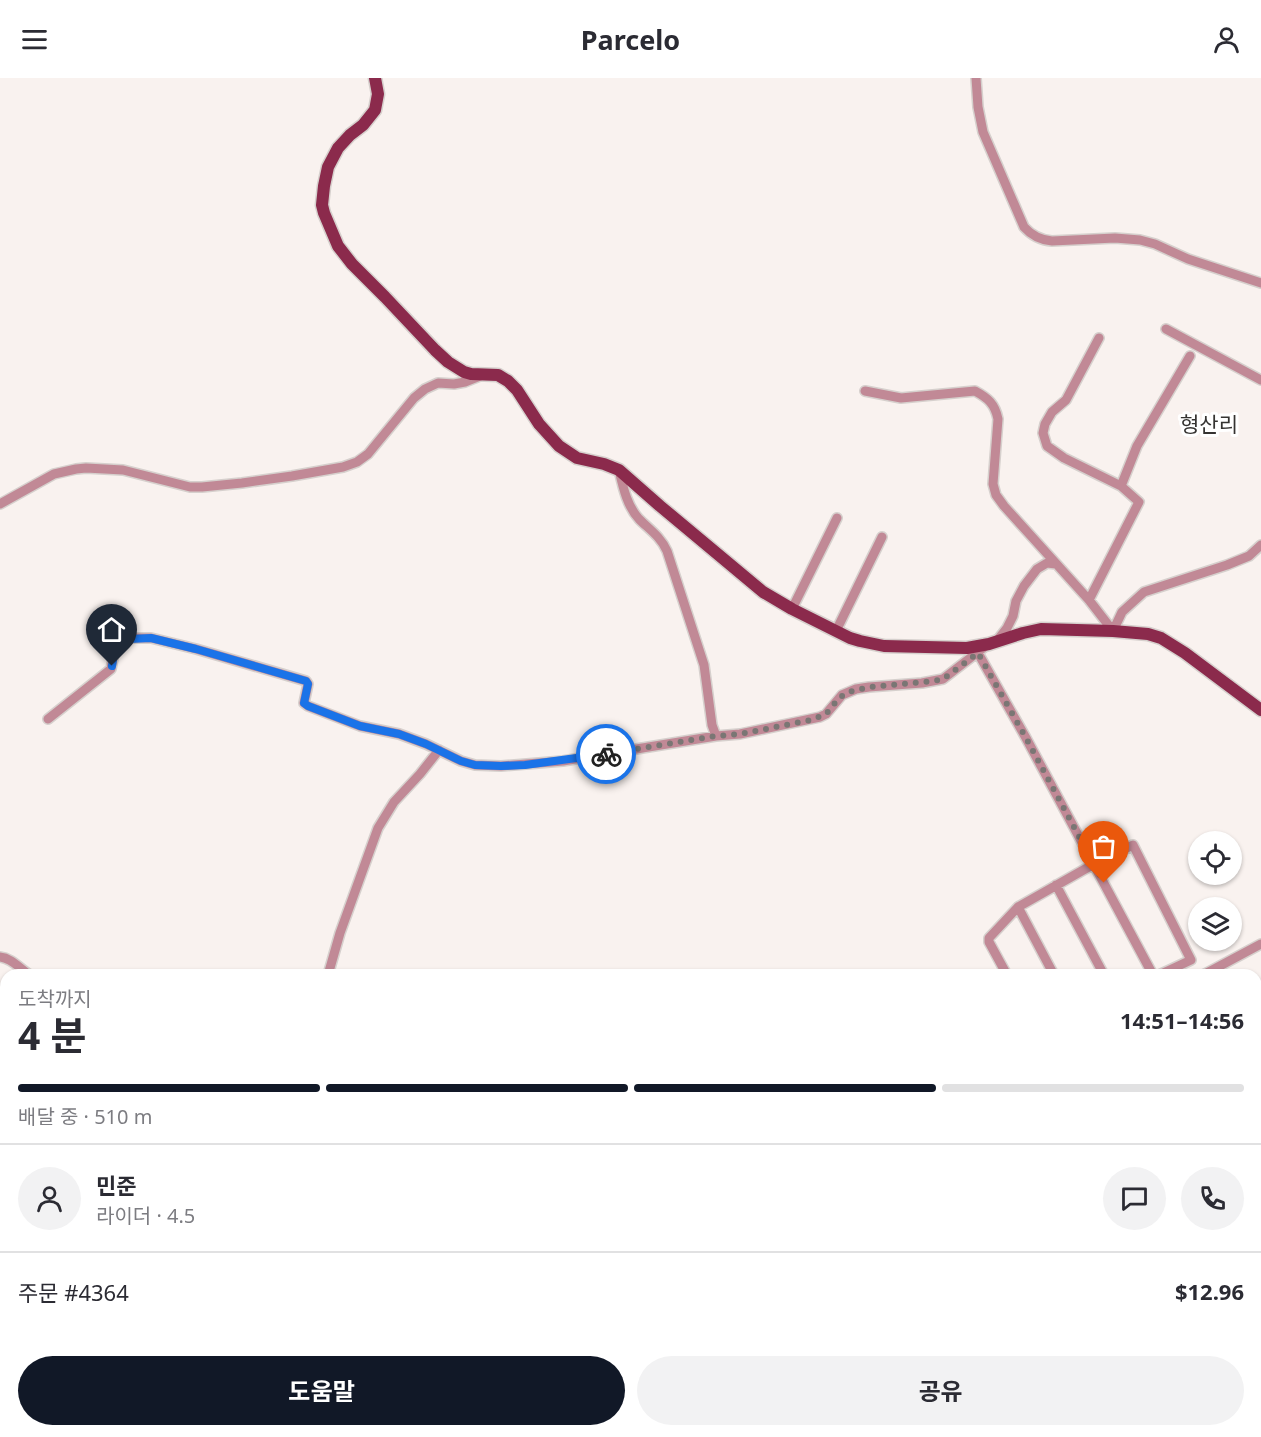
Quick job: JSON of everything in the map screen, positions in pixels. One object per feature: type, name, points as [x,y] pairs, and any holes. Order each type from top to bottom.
[{"type":"main road","points":[[375,78],[378,94],[375,110],[338,148],[328,167],[322,196],[324,213],[338,246],[352,264],[448,362],[464,372],[498,375],[508,381],[517,390],[539,424],[559,446],[583,460],[620,470],[770,597],[836,631],[860,641],[884,646],[967,648],[993,643],[1033,630],[1148,634],[1167,641],[1202,664],[1261,710]]},
{"type":"street","points":[[976,78],[978,107],[986,141],[1024,227],[1030,234],[1052,241],[1115,238],[1140,240],[1155,244],[1188,259],[1261,283]]},
{"type":"street","points":[[1166,329],[1261,380]]},
{"type":"street","points":[[1089,600],[1139,502],[1121,486],[1064,458],[1047,446],[1043,433],[1052,412],[1066,400],[1099,338]]},
{"type":"street","points":[[1121,486],[1137,446],[1190,357]]},
{"type":"street","points":[[0,504],[54,474],[76,469],[123,471],[189,487],[202,487],[282,478],[343,467],[357,462],[368,454],[414,398],[425,389],[438,383],[465,382],[482,375]]},
{"type":"street","points":[[865,391],[901,398],[975,391],[991,402],[998,419],[993,484],[996,495],[1089,600],[1113,631],[1122,612],[1144,592],[1227,565],[1249,556],[1261,545]]},
{"type":"street","points":[[620,470],[634,512],[668,551],[704,665],[712,724],[716,736]]},
{"type":"street","points":[[792,609],[837,518]]},
{"type":"street","points":[[836,631],[882,537]]},
{"type":"street","points":[[48,719],[111,669],[118,643],[129,639],[151,638],[306,681],[308,684],[304,703],[308,706],[360,726],[399,734],[475,765],[517,765],[563,761],[740,734],[820,717],[826,714],[842,695],[856,689],[943,679],[993,643],[1007,628],[1013,616],[1016,601],[1037,569],[1047,563],[1056,564]]},
{"type":"street","points":[[978,653],[1150,969]]},
{"type":"street","points":[[330,969],[340,933],[378,828],[394,802],[439,750]]},
{"type":"street","points":[[1004,969],[988,942],[989,938],[1018,907],[1133,845],[1191,960],[1172,969]]},
{"type":"street","points":[[1056,885],[1101,969]]},
{"type":"street","points":[[1018,907],[1051,969]]},
{"type":"street","points":[[1214,969],[1261,944]]},
{"type":"street","points":[[0,957],[10,959],[21,969]]},
{"type":"way so far","points":[[606,754],[740,734],[811,720],[826,714],[842,695],[848,692],[869,687],[943,679],[978,653],[1104,883]]},
{"type":"district","name":"형산리","points":[[1209,424]]},
{"type":"route","points":[[112,666],[118,643],[129,639],[151,638],[306,681],[308,684],[304,703],[308,706],[360,726],[399,734],[475,765],[525,765],[606,754]]}]
